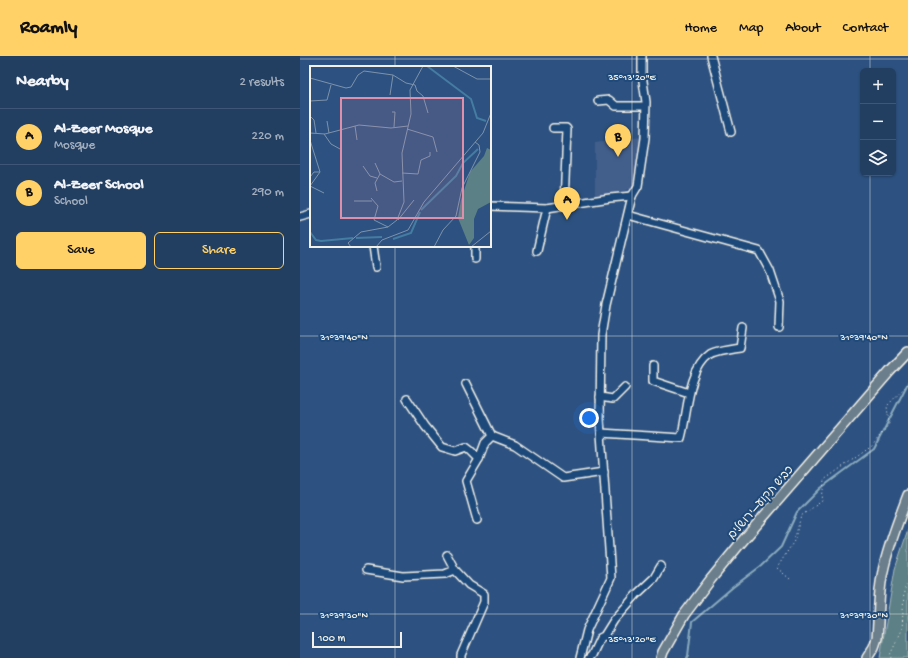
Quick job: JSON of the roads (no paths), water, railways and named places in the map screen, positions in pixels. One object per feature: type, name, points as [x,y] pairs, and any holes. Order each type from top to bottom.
[{"type":"main road","name":"כביש תקוע–ירושלים","points":[[890,371],[908,348]]},
{"type":"main road","name":"כביש תקוע–ירושלים","points":[[661,658],[684,615],[711,578],[908,352]]},
{"type":"main road","points":[[867,658],[874,647],[877,638],[880,590],[883,570],[908,495]]},
{"type":"street","points":[[580,658],[587,630],[611,578],[600,419],[601,335],[606,305],[632,196],[638,186],[645,138],[642,56]]},
{"type":"street","points":[[711,56],[731,132]]},
{"type":"street","points":[[598,101],[609,100],[616,106],[645,106]]},
{"type":"street","points":[[554,128],[567,129],[564,205]]},
{"type":"street","points":[[491,206],[547,208],[632,196]]},
{"type":"street","points":[[537,251],[547,208]]},
{"type":"street","points":[[300,217],[310,214]]},
{"type":"street","points":[[628,215],[759,251],[770,271],[780,301],[779,327]]},
{"type":"street","points":[[373,247],[376,267]]},
{"type":"street","points":[[475,247],[475,259]]},
{"type":"street","points":[[601,433],[681,438],[689,393],[698,368],[711,354],[740,348],[743,328]]},
{"type":"street","points":[[653,366],[653,381],[689,393]]},
{"type":"street","points":[[466,384],[492,436],[515,445],[563,478],[604,472]]},
{"type":"street","points":[[600,396],[613,399],[625,387]]},
{"type":"street","points":[[407,399],[425,426],[442,447],[455,451],[466,447],[479,459]]},
{"type":"street","points":[[477,520],[466,481],[479,459],[485,443],[492,436]]},
{"type":"street","points":[[447,555],[455,570],[469,585],[484,594],[484,602],[461,658]]},
{"type":"street","points":[[589,658],[600,638],[604,636],[614,620],[637,594],[654,578],[661,566]]},
{"type":"street","points":[[366,570],[403,576],[445,574],[455,570]]},
{"type":"waterway","points":[[687,658],[692,622],[733,587],[761,566],[781,547],[797,512],[821,488],[874,449],[908,383]]},
{"type":"place","name":"Al-Zeer School","points":[[618,157]]},
{"type":"place","name":"Al-Zeer Mosque","points":[[567,220]]}]
